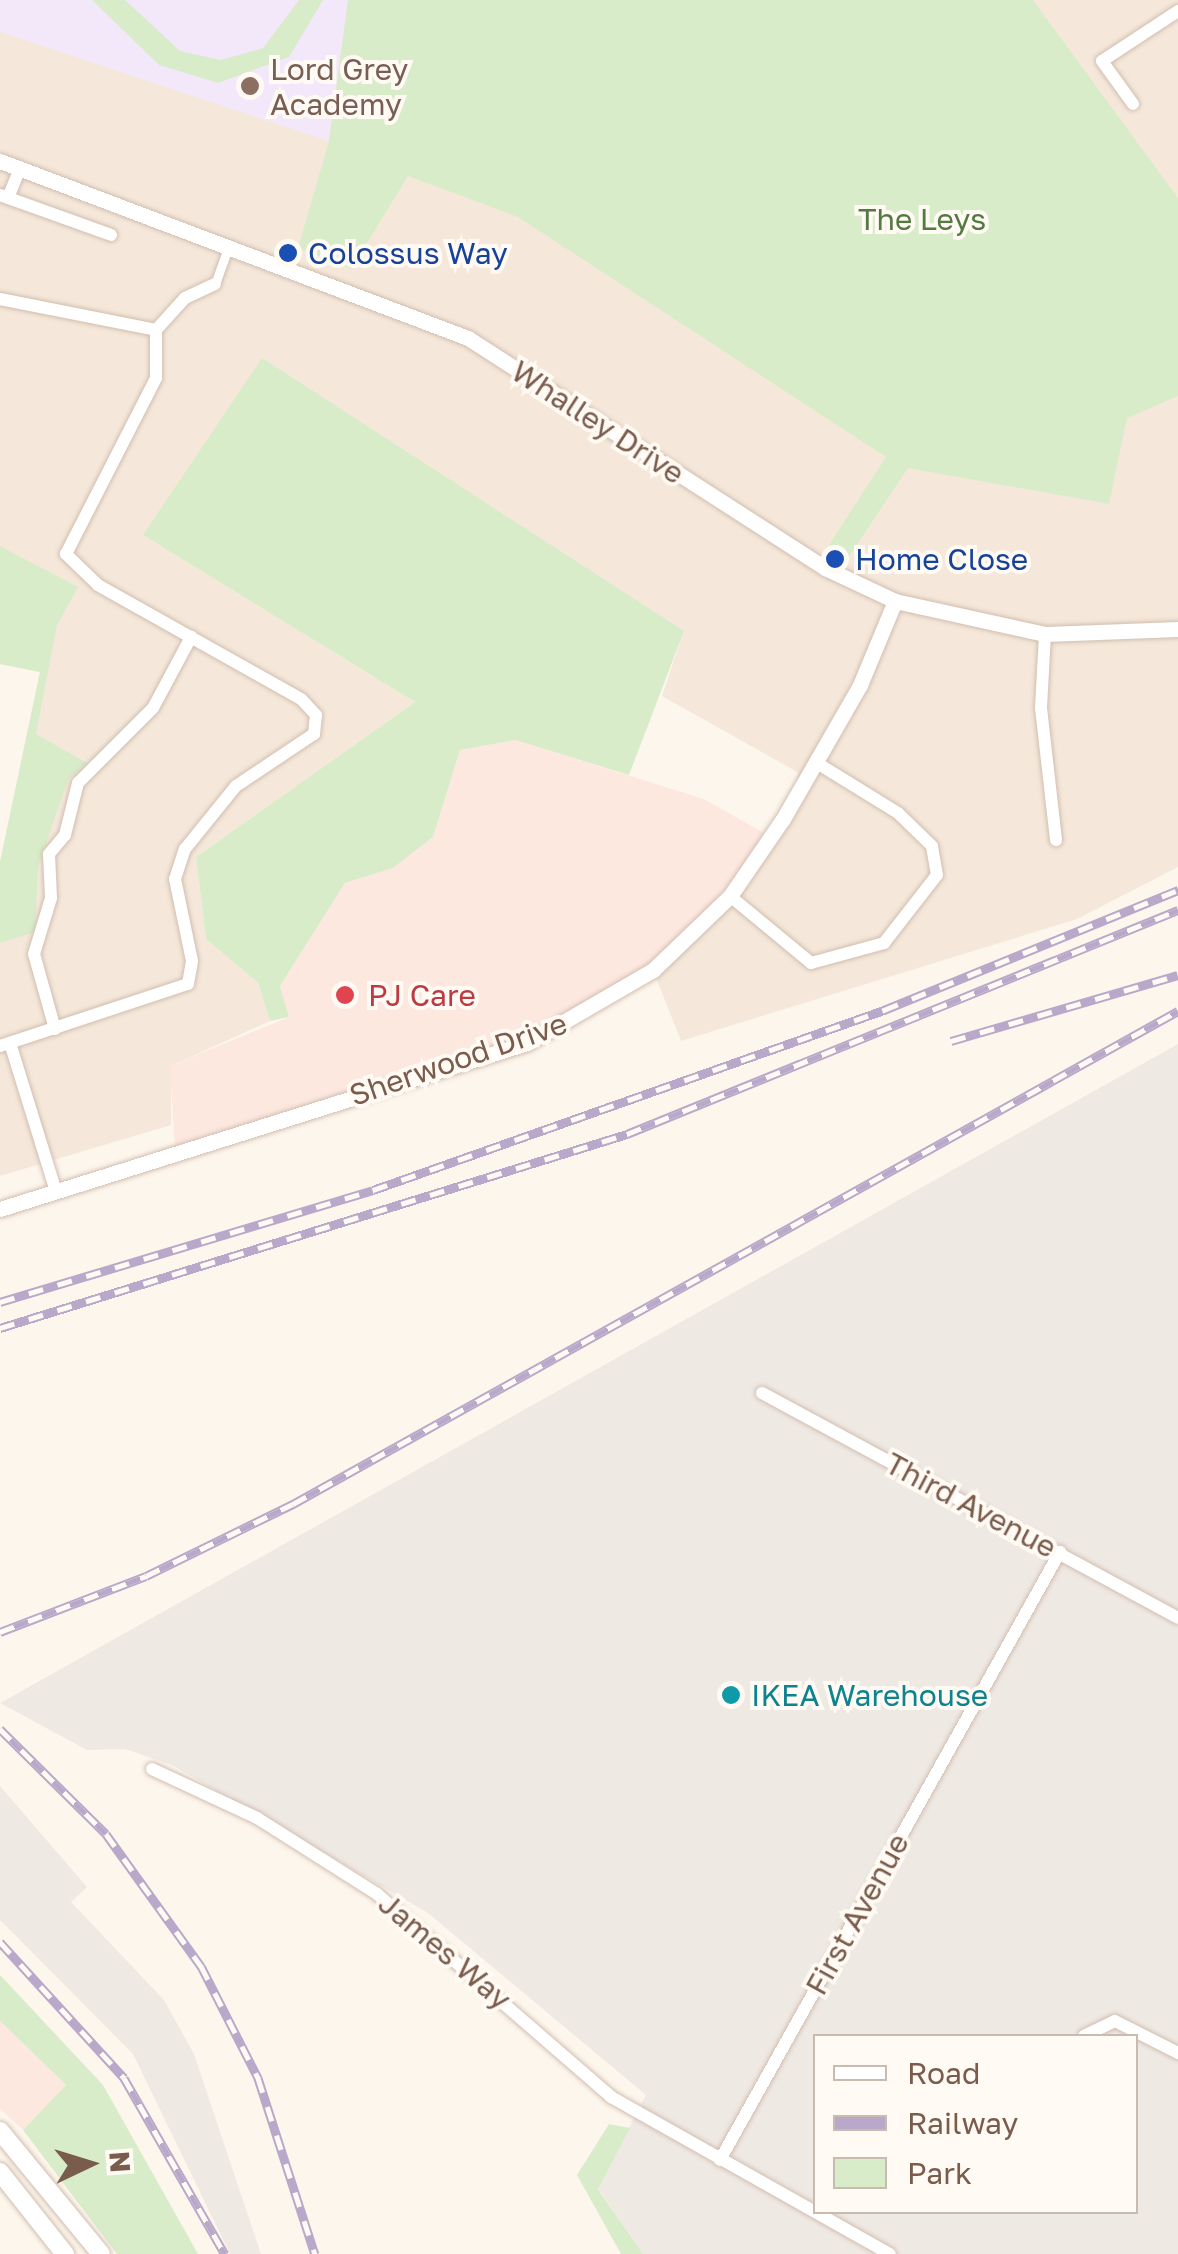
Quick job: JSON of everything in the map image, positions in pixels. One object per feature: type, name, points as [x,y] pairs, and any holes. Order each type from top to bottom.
[{"type":"main road","points":[[0,2131],[100,2254]]},
{"type":"main road","points":[[0,2172],[65,2254]]},
{"type":"street","points":[[1133,104],[1102,61],[1178,11]]},
{"type":"street","name":"Whalley Drive","points":[[0,161],[468,338],[825,568],[895,601],[1045,634],[1178,629]]},
{"type":"street","points":[[20,168],[4,196],[111,235]]},
{"type":"street","points":[[56,1192],[5,1044],[188,984],[192,960],[175,879],[185,849],[236,786],[314,734],[316,715],[301,698],[86,577],[66,554],[156,378],[156,330],[186,298],[215,284],[229,245]]},
{"type":"street","points":[[0,300],[156,330]]},
{"type":"street","name":"Sherwood Drive","points":[[0,1209],[527,1043],[652,970],[730,896],[817,763],[895,601]]},
{"type":"street","points":[[1045,634],[1041,708],[1056,840]]},
{"type":"street","points":[[55,1028],[34,954],[51,898],[49,854],[65,836],[78,783],[153,708],[191,637]]},
{"type":"street","points":[[730,896],[811,963],[884,943],[938,875],[932,846],[898,813],[817,763]]},
{"type":"street","name":"Third Avenue","points":[[762,1393],[1178,1618]]},
{"type":"street","name":"First Avenue","points":[[720,2160],[1060,1552]]},
{"type":"street","name":"James Way","points":[[152,1769],[257,1818],[376,1894],[611,2097],[720,2160]]},
{"type":"street","points":[[1088,2034],[1114,2020],[1178,2053]]},
{"type":"street","points":[[720,2160],[813,2211]]},
{"type":"street","points":[[818,2214],[890,2254]]},
{"type":"shaded area","points":[[0,0],[1178,0],[1178,867],[1077,919],[681,1041],[653,970],[730,896],[783,819],[799,773],[662,696],[684,630],[143,535],[415,702],[196,857],[206,939],[258,983],[270,1021],[171,1066],[171,1125],[0,1176],[0,862],[40,672],[0,664]]},
{"type":"shaded area","name":"Lord Grey Academy","points":[[0,0],[348,0],[329,141],[0,32]]},
{"type":"shaded area","points":[[515,740],[704,799],[771,837],[653,970],[527,1043],[175,1151],[170,1066],[289,1017],[280,986],[345,883],[393,868],[433,837],[460,750]]},
{"type":"shaded area","points":[[1178,1044],[1178,2254],[643,2254],[598,2188],[646,2095],[428,1913],[172,1765],[125,1749],[87,1750],[0,1703]]},
{"type":"shaded area","points":[[0,1786],[87,1887],[71,1902],[164,2000],[194,2054],[261,2254],[230,2254],[133,2054],[0,1920]]},
{"type":"shaded area","points":[[0,2021],[67,2086],[23,2130],[0,2109]]},
{"type":"green space","points":[[92,0],[125,0],[180,51],[221,60],[263,48],[299,0],[323,0],[289,57],[218,83],[159,65]]},
{"type":"green space","name":"The Leys","points":[[348,0],[1033,0],[1178,198],[1178,396],[1127,418],[1109,504],[908,468],[848,558],[829,545],[886,457],[518,217],[408,176],[351,269],[298,248],[329,141]]},
{"type":"green space","points":[[262,358],[684,631],[629,775],[515,740],[460,750],[433,837],[393,868],[345,883],[280,986],[289,1017],[270,1021],[258,983],[206,939],[196,857],[415,702],[143,535]]},
{"type":"green space","points":[[0,546],[78,587],[57,625],[36,734],[87,763],[68,780],[38,867],[35,932],[0,943],[0,862],[40,672],[0,664]]},
{"type":"green space","points":[[0,1975],[103,2085],[198,2254],[117,2254],[23,2130],[66,2085],[0,2021]]},
{"type":"green space","points":[[609,2124],[630,2128],[598,2189],[643,2254],[621,2254],[577,2175]]},
{"type":"railway","points":[[0,1302],[373,1190],[884,1010],[1178,890]]},
{"type":"railway","points":[[0,1328],[627,1134],[1178,910]]},
{"type":"railway","points":[[951,1041],[1178,975]]},
{"type":"railway","points":[[0,1632],[146,1576],[293,1504],[1178,1011]]},
{"type":"railway","points":[[0,1729],[106,1834],[201,1966],[258,2078],[315,2254]]},
{"type":"railway","points":[[0,1942],[124,2078],[225,2254]]},
{"type":"place","name":"Lord Grey Academy","points":[[250,86]]},
{"type":"place","name":"Colossus Way","points":[[288,253]]},
{"type":"place","name":"Home Close","points":[[835,559]]},
{"type":"place","name":"PJ Care","points":[[345,995]]},
{"type":"place","name":"IKEA Warehouse","points":[[731,1695]]}]
